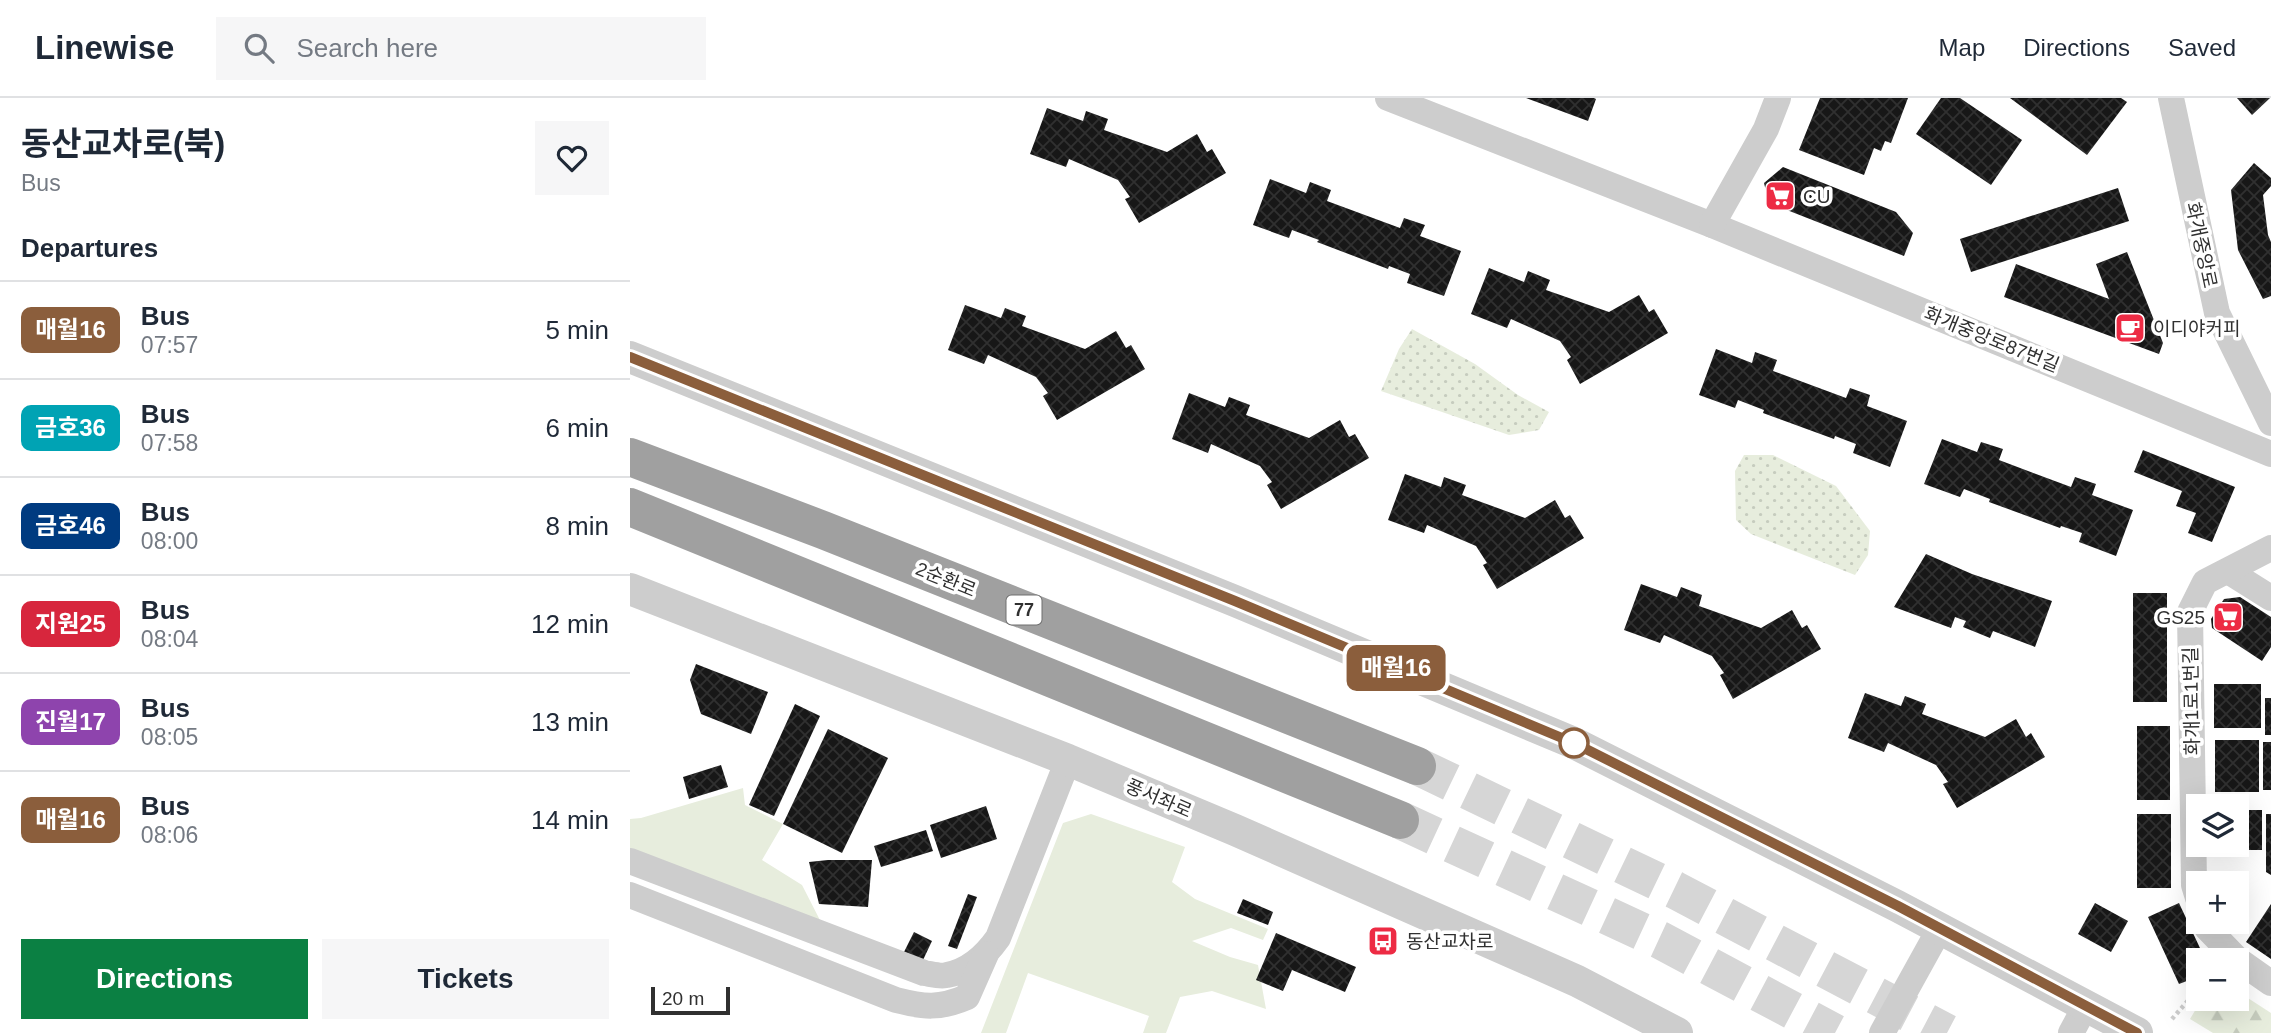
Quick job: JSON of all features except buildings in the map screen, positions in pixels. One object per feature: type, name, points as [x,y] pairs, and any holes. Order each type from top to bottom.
[{"type":"highway","points":[[630,436],[823,530]]},
{"type":"highway","name":"2순환로","points":[[630,457],[823,530],[1417,766]]},
{"type":"highway","points":[[630,507],[1400,820]]},
{"type":"highway","points":[[630,524],[809,579]]},
{"type":"street","name":"화개중앙로87번길","points":[[1388,98],[1712,225],[2271,454]]},
{"type":"street","points":[[1712,225],[1766,129],[1778,98]]},
{"type":"street","name":"화개중앙로","points":[[2171,98],[2217,313],[2271,423]]},
{"type":"street","points":[[630,357],[1223,596],[1574,743],[1898,906],[2137,1033]]},
{"type":"street","name":"화개1로1번길","points":[[2194,871],[2190,612],[2205,582],[2271,548]]},
{"type":"street","points":[[2228,571],[2271,598]]},
{"type":"street","name":"풍서좌로","points":[[630,589],[1068,760],[1235,830],[1577,981],[1678,1033]]},
{"type":"street","points":[[630,895],[896,1000],[923,1007],[950,1004],[967,997],[986,954],[998,938],[1068,760]]},
{"type":"street","points":[[630,861],[924,973],[946,976],[965,968],[986,954]]},
{"type":"street","points":[[1882,1033],[1940,930]]},
{"type":"street","points":[[2213,934],[2238,960],[2271,983]]},
{"type":"street","points":[[2071,1033],[2087,1005]]},
{"type":"path","points":[[2172,1019],[2186,1003]]},
{"type":"green space","points":[[1412,329],[1475,364],[1518,395],[1549,412],[1539,430],[1509,435],[1381,391],[1399,349]]},
{"type":"green space","points":[[1744,455],[1773,455],[1836,486],[1870,531],[1868,555],[1855,575],[1751,534],[1736,520],[1735,471]]},
{"type":"green space","points":[[743,788],[745,805],[783,824],[762,860],[802,885],[824,928],[630,849],[630,819]]},
{"type":"green space","points":[[1091,814],[1185,847],[1172,882],[1195,899],[1268,929],[1263,940],[1231,928],[1192,941],[1258,965],[1266,1009],[1212,991],[1180,997],[1166,1033],[1143,1033],[1149,1016],[1028,973],[1006,1033],[981,1033],[1063,823]]},
{"type":"green space","points":[[2249,999],[2271,1013],[2271,1033],[2213,1033],[2190,1019],[2195,1011],[2249,1011]]},
{"type":"tunnel","points":[[1417,766],[1675,890],[1947,1033]]},
{"type":"tunnel","points":[[1400,820],[1660,940],[1835,1033]]},
{"type":"bus line","name":"매월16","points":[[630,357],[1235,601],[1574,743],[1898,906],[2137,1033]]},
{"type":"place","name":"CU","points":[[1780,196]]},
{"type":"place","name":"이디야커피","points":[[2130,328]]},
{"type":"place","name":"GS25","points":[[2228,617]]},
{"type":"place","name":"동산교차로","points":[[1383,941]]}]
